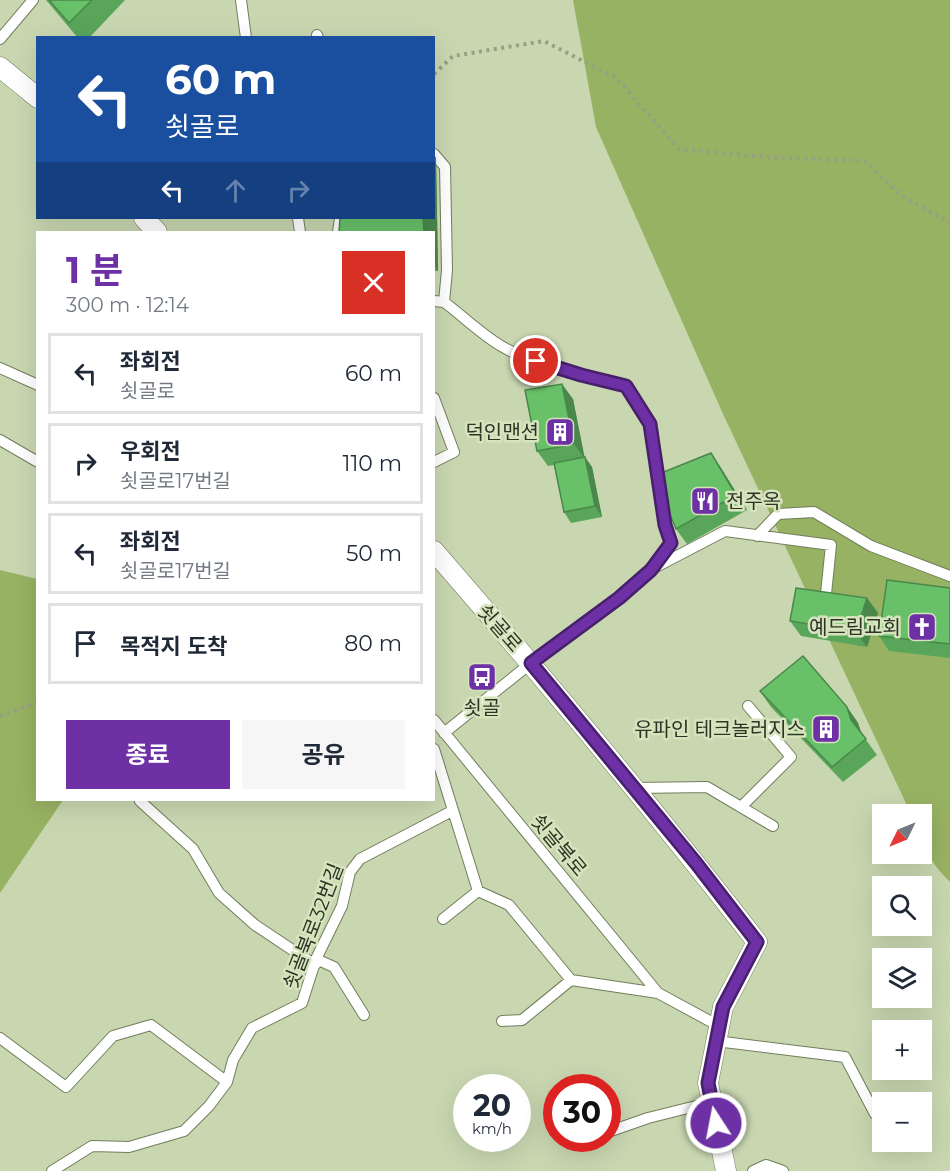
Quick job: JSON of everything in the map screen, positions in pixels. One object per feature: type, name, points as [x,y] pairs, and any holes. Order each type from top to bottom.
[{"type":"street","points":[[0,67],[36,96]]},
{"type":"street","points":[[145,219],[156,231]]},
{"type":"street","name":"쇳골로","points":[[435,552],[531,663],[696,863],[757,942],[723,1007],[708,1083],[726,1171]]},
{"type":"lane","points":[[0,39],[33,0]]},
{"type":"lane","points":[[241,0],[246,36]]},
{"type":"lane","points":[[435,155],[445,167],[447,270],[439,301],[503,347],[536,361],[626,386],[650,424],[665,525],[671,543],[651,570],[619,598],[531,663],[444,733]]},
{"type":"lane","points":[[0,368],[36,384]]},
{"type":"lane","points":[[435,401],[454,452],[435,462]]},
{"type":"lane","points":[[0,440],[36,461]]},
{"type":"lane","points":[[757,536],[778,514],[814,512],[871,546],[950,576]]},
{"type":"lane","points":[[651,570],[725,531],[831,545],[826,594]]},
{"type":"lane","points":[[741,807],[791,757],[748,706]]},
{"type":"lane","name":"쇳골북로","points":[[435,721],[658,993],[718,1034]]},
{"type":"lane","points":[[435,752],[478,891],[509,905],[571,980],[522,1020],[502,1021]]},
{"type":"lane","points":[[634,789],[706,787],[774,826]]},
{"type":"lane","points":[[140,801],[193,849],[219,893],[255,925],[315,962],[334,967],[364,1015]]},
{"type":"lane","name":"쇳골북로32번길","points":[[52,1171],[92,1146],[129,1147],[184,1131],[209,1106],[227,1082],[233,1060],[252,1028],[302,1003],[315,962],[342,906],[350,872],[360,859],[452,812]]},
{"type":"lane","points":[[443,919],[478,891]]},
{"type":"lane","name":"쇳골북로","points":[[571,980],[658,993]]},
{"type":"lane","points":[[0,1038],[66,1087],[113,1036],[151,1025],[227,1082]]},
{"type":"lane","points":[[718,1034],[844,1057],[872,1108]]},
{"type":"lane","points":[[621,1127],[648,1118],[712,1102]]},
{"type":"lane","points":[[753,1171],[766,1165],[783,1171]]},
{"type":"path","points":[[435,73],[453,56],[544,41],[616,78],[679,148],[764,157],[866,161],[902,196],[950,224]]},
{"type":"path","points":[[0,716],[36,703]]},
{"type":"green space","points":[[573,0],[950,0],[950,882],[932,860],[932,804],[906,804],[723,414],[596,127]]},
{"type":"green space","points":[[0,570],[36,579],[36,801],[62,801],[0,893]]},
{"type":"building","points":[[49,0],[92,0],[69,23]]},
{"type":"building","points":[[340,219],[423,219],[424,231],[339,231]]},
{"type":"building","points":[[562,384],[574,444],[537,451],[525,390]]},
{"type":"building","name":"전주옥","points":[[711,453],[736,495],[676,529],[654,476]]},
{"type":"building","points":[[585,457],[595,506],[564,512],[554,463]]},
{"type":"building","name":"예드림교회","points":[[887,580],[950,588],[950,644],[879,636]]},
{"type":"building","points":[[796,588],[867,598],[856,632],[790,621]]},
{"type":"building","name":"유파인 테크놀러지스","points":[[803,656],[847,707],[851,720],[866,739],[832,767],[760,691]]},
{"type":"place","name":"덕인맨션","points":[[560,432]]},
{"type":"place","name":"전주옥","points":[[705,501]]},
{"type":"place","name":"예드림교회","points":[[922,627]]},
{"type":"place","name":"쇳골","points":[[482,677]]},
{"type":"place","name":"유파인 테크놀러지스","points":[[826,729]]},
{"type":"route","points":[[536,361],[626,386],[650,424],[665,525],[671,543],[651,570],[619,598],[531,663],[696,863],[757,942],[723,1007],[708,1083],[716,1123]]}]
